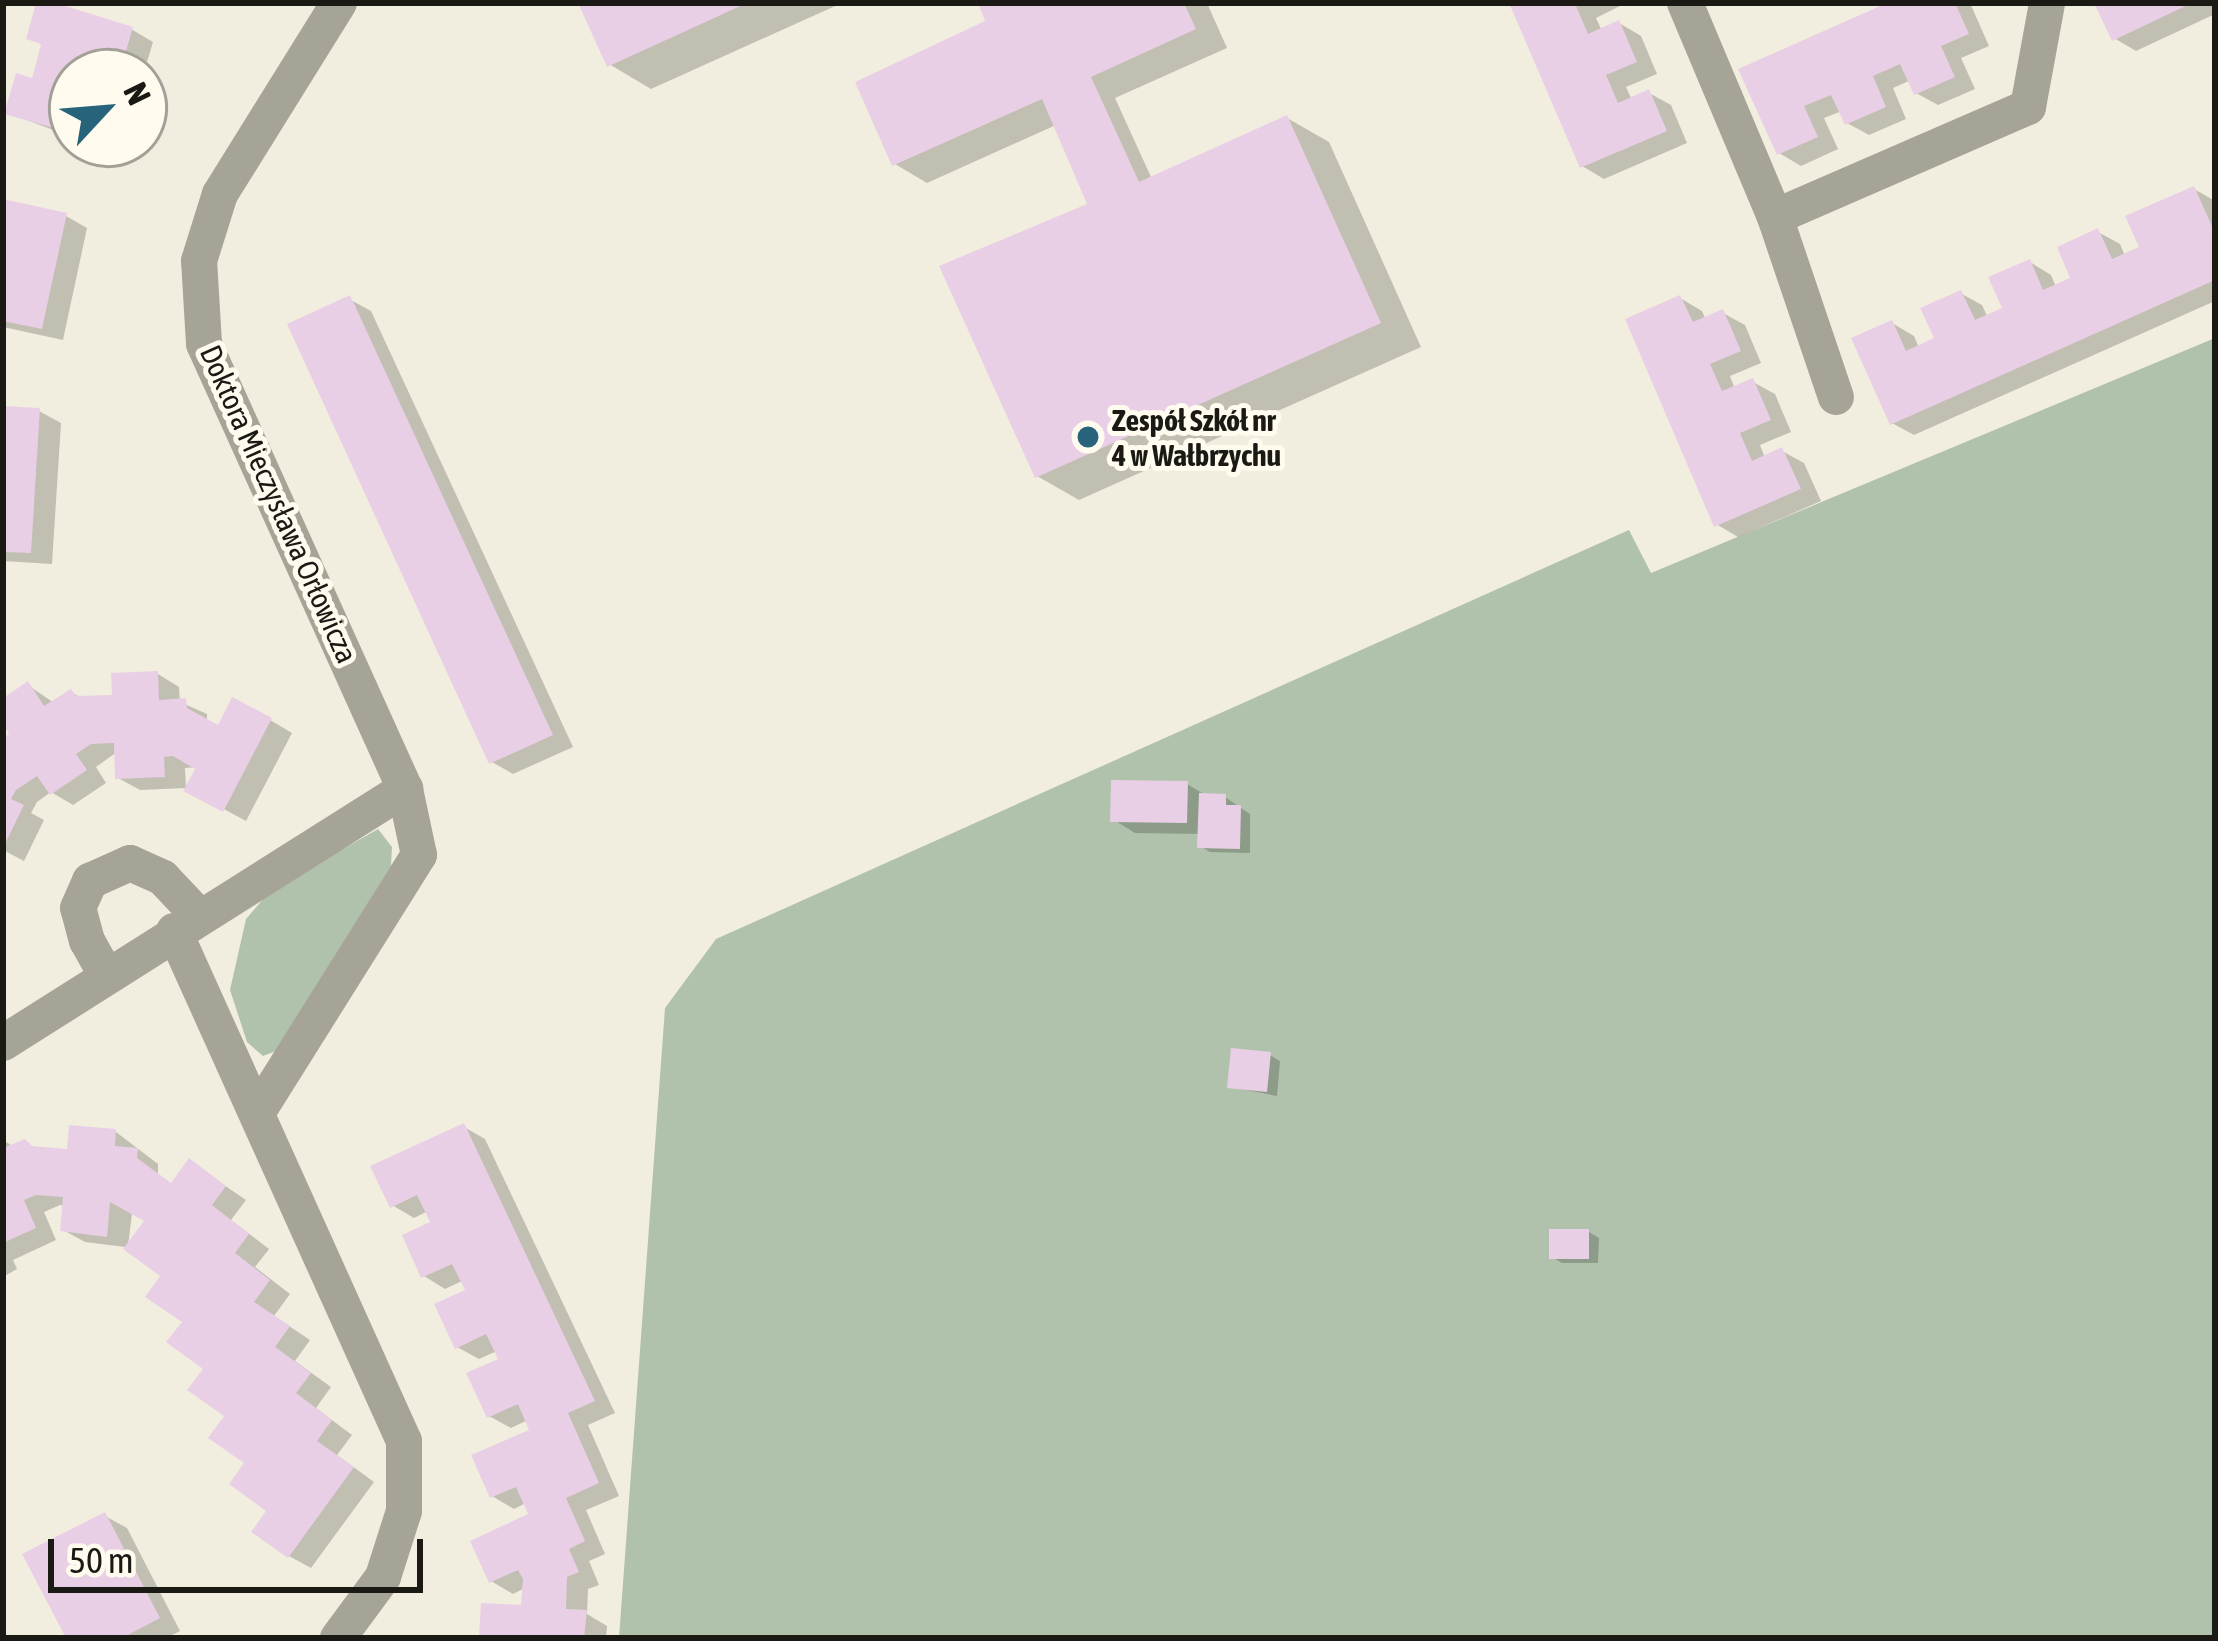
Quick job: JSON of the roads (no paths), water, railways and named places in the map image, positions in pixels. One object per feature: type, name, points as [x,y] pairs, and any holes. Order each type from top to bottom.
[{"type":"street","name":"Doktora Mieczysława Orłowicza","points":[[259,1110],[419,856],[406,789],[204,344],[199,261],[220,194],[338,3]]},
{"type":"street","points":[[1685,3],[1774,217],[1836,397]]},
{"type":"street","points":[[1774,217],[2028,107],[2047,3]]},
{"type":"street","points":[[3,1042],[406,789]]},
{"type":"street","points":[[106,975],[87,941],[78,908],[90,881],[130,863],[163,878],[186,923],[259,1110],[404,1441],[404,1511],[383,1577],[338,1638]]},
{"type":"place","name":"Zespół Szkół nr 4 w Wałbrzychu","points":[[1088,437]]}]
